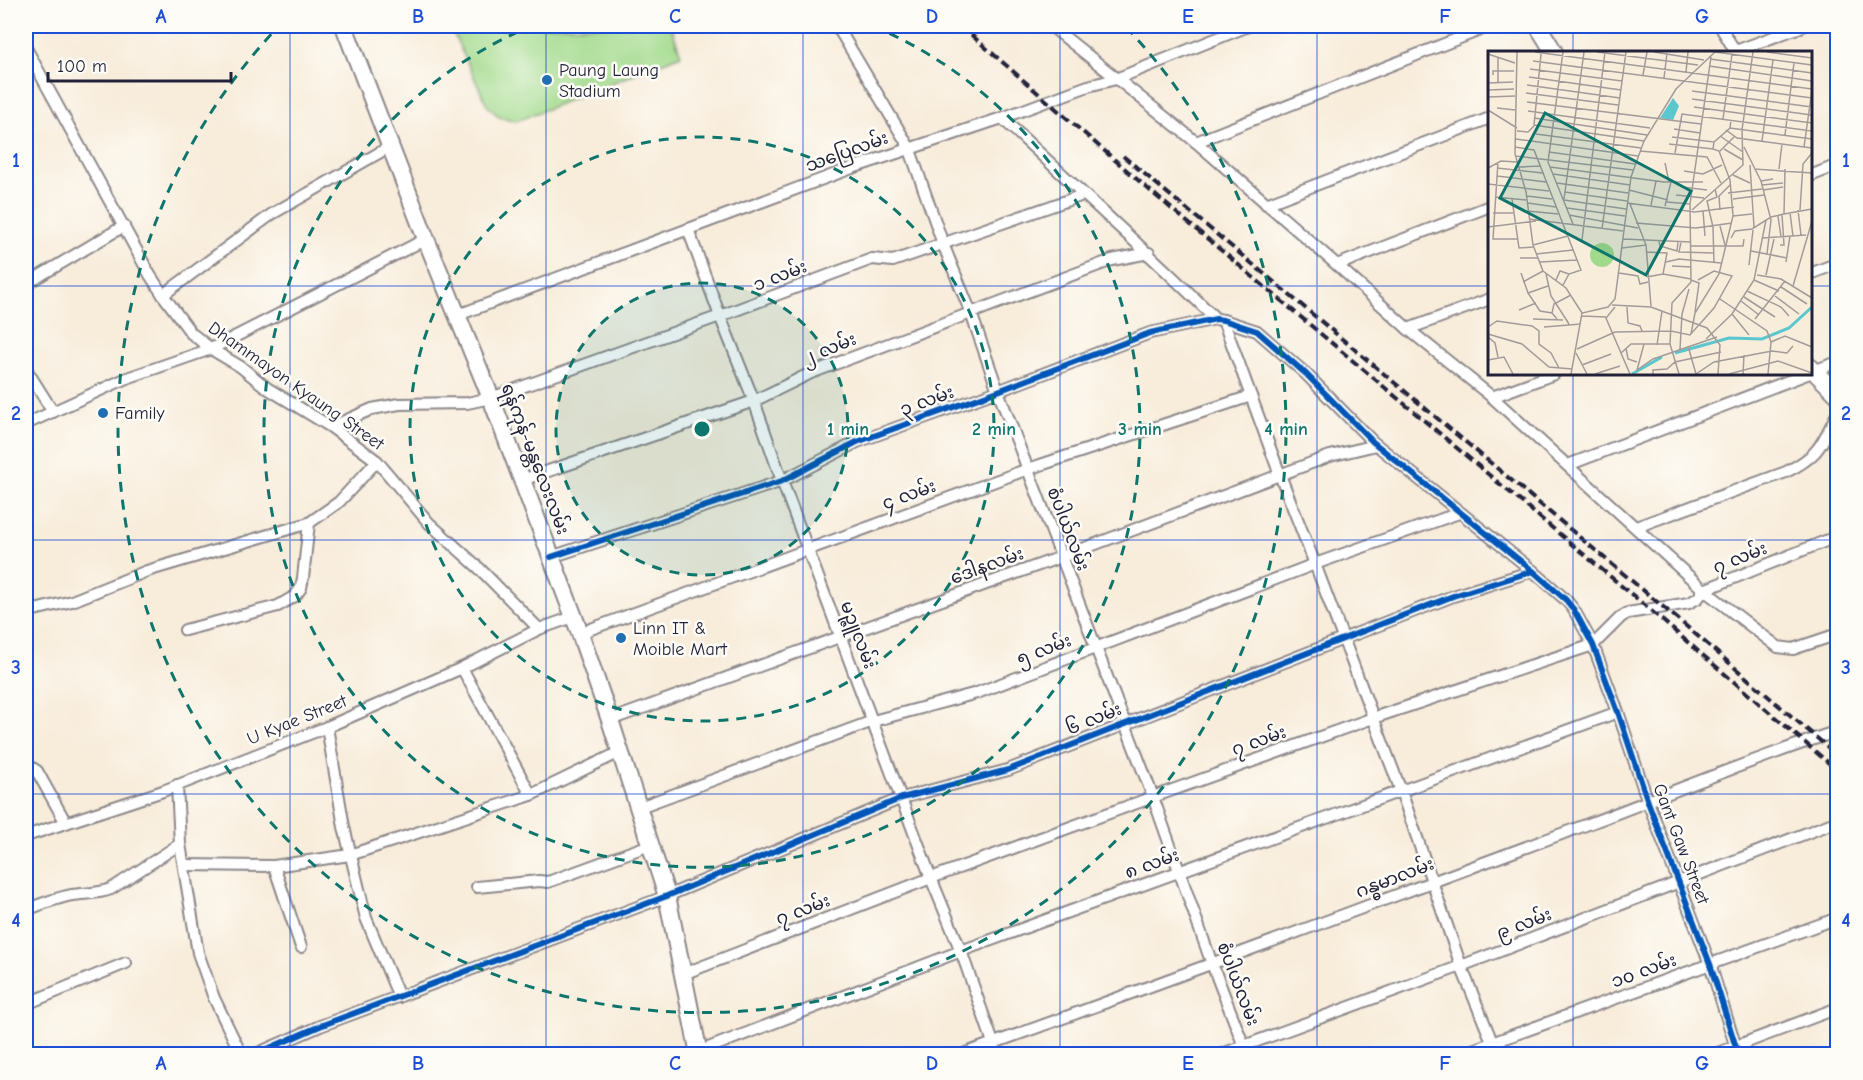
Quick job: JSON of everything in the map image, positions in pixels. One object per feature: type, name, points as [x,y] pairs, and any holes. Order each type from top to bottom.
[{"type":"main road","name":"ရန်ကုန်-မန္တလေးလမ်း","points":[[344,26],[580,633],[667,896],[699,1053]]},
{"type":"main road","points":[[1538,26],[1553,51]]},
{"type":"main road","points":[[1812,372],[1838,395]]},
{"type":"street","name":"စံပါယ်လမ်း","points":[[837,26],[909,147],[998,391],[1153,797],[1245,1050]]},
{"type":"street","points":[[1051,26],[1196,142],[1408,329],[1492,397],[1704,590],[1778,647],[1793,649],[1838,634]]},
{"type":"street","name":"သပြေလမ်း","points":[[458,315],[909,147],[1002,118],[1088,86],[1116,79],[1248,26]]},
{"type":"street","points":[[1196,142],[1490,26]]},
{"type":"street","points":[[1720,26],[1733,51]]},
{"type":"street","points":[[1736,51],[1796,27]]},
{"type":"street","name":"Dhammayon Kyaung Street","points":[[26,48],[150,275],[191,333],[211,350],[241,367],[267,388],[331,427],[377,461],[429,523],[479,568],[539,629]]},
{"type":"street","points":[[1002,118],[1219,319],[1251,396],[1344,640],[1401,791],[1461,966],[1497,1054]]},
{"type":"street","points":[[1266,204],[1488,119]]},
{"type":"street","points":[[164,295],[272,214],[391,146]]},
{"type":"street","points":[[1812,175],[1838,165]]},
{"type":"street","name":"၁ လမ်း","points":[[331,427],[372,409],[399,404],[467,403],[490,398],[872,259],[893,261],[1083,195]]},
{"type":"street","points":[[1337,265],[1488,207]]},
{"type":"street","points":[[26,284],[124,225]]},
{"type":"street","name":"မဉ္ဇူလမ်း","points":[[688,229],[995,1049]]},
{"type":"street","points":[[26,424],[127,378],[211,350],[426,239]]},
{"type":"street","name":"၂ လမ်း","points":[[522,480],[754,401],[811,373],[1112,260],[1149,254]]},
{"type":"street","points":[[1812,273],[1838,263]]},
{"type":"street","points":[[1408,329],[1488,300]]},
{"type":"street","name":"၃ လမ်း","points":[[551,557],[782,481],[857,442],[1150,333],[1219,319]]},
{"type":"street","name":"Gant Gaw Street","points":[[1219,319],[1257,331],[1306,374],[1376,445],[1533,571],[1574,610],[1593,645],[1618,712],[1648,802],[1710,964],[1736,1051]]},
{"type":"street","points":[[1812,371],[1838,362]]},
{"type":"street","points":[[26,369],[53,412]]},
{"type":"street","points":[[1492,397],[1551,375]]},
{"type":"street","points":[[1568,465],[1801,375]]},
{"type":"street","name":"၄ လမ်း","points":[[580,633],[1028,469],[1251,396]]},
{"type":"street","points":[[1636,527],[1786,472],[1804,463],[1817,452],[1838,412]]},
{"type":"street","name":"ဒေါနလမ်း","points":[[610,720],[1061,557],[1330,456],[1376,445]]},
{"type":"street","points":[[26,612],[72,601],[147,571],[309,523],[339,502],[377,461]]},
{"type":"street","name":"၅ လမ်း","points":[[637,808],[873,721],[977,693],[1315,564],[1459,513]]},
{"type":"street","points":[[185,630],[278,606],[295,596],[301,588],[303,578],[309,523]]},
{"type":"street","name":"၇ လမ်း","points":[[684,974],[931,878],[1153,797],[1373,718],[1593,645],[1628,613],[1689,603],[1698,598],[1704,590],[1838,536]]},
{"type":"street","name":"၆ လမ်း","points":[[256,1054],[269,1052],[320,1026],[667,896],[902,798],[1008,770],[1453,596],[1533,571]]},
{"type":"street","name":"U Kyae Street","points":[[26,836],[163,791],[327,727],[462,668],[539,629],[573,617]]},
{"type":"street","points":[[462,668],[531,795]]},
{"type":"street","name":"၈ လမ်း","points":[[699,1053],[960,951],[1618,712]]},
{"type":"street","points":[[327,727],[350,855],[366,918],[399,997]]},
{"type":"street","name":"ဂန္ဓမာလမ်း","points":[[963,1054],[995,1049],[1212,964],[1648,802],[1773,753],[1838,731]]},
{"type":"street","points":[[184,865],[274,866],[350,855],[531,795],[620,752]]},
{"type":"street","points":[[26,764],[37,771],[66,823]]},
{"type":"street","points":[[177,785],[180,844],[198,953],[214,998],[241,1054]]},
{"type":"street","name":"၉ လမ်း","points":[[1222,1054],[1245,1050],[1838,821]]},
{"type":"street","points":[[26,910],[55,899],[111,889],[180,844]]},
{"type":"street","points":[[477,887],[548,882],[650,845]]},
{"type":"street","points":[[274,866],[301,947]]},
{"type":"street","name":"၁၀ လမ်း","points":[[1461,1054],[1838,918]]},
{"type":"street","points":[[26,1004],[126,963]]},
{"type":"street","points":[[1715,1054],[1736,1051],[1838,1008]]},
{"type":"green space","name":"Paung Laung Stadium","points":[[450,26],[671,26],[681,55],[517,121],[499,117],[487,105]]},
{"type":"railway","points":[[961,26],[1154,194],[1649,609],[1838,771]]},
{"type":"railway","points":[[1123,156],[1686,626],[1838,756]]},
{"type":"cycle path","points":[[551,557],[782,481],[857,442],[1150,333],[1216,319],[1257,331],[1306,374],[1373,442],[1533,571],[1574,610],[1593,645],[1618,712],[1648,802],[1710,964],[1738,1054]]},
{"type":"cycle path","points":[[256,1054],[320,1026],[667,896],[902,798],[1008,770],[1453,596],[1533,571]]},
{"type":"place","name":"Paung Laung Stadium","points":[[547,80]]},
{"type":"place","name":"Family","points":[[103,413]]},
{"type":"place","name":"Linn IT & Moible Mart","points":[[621,638]]}]
